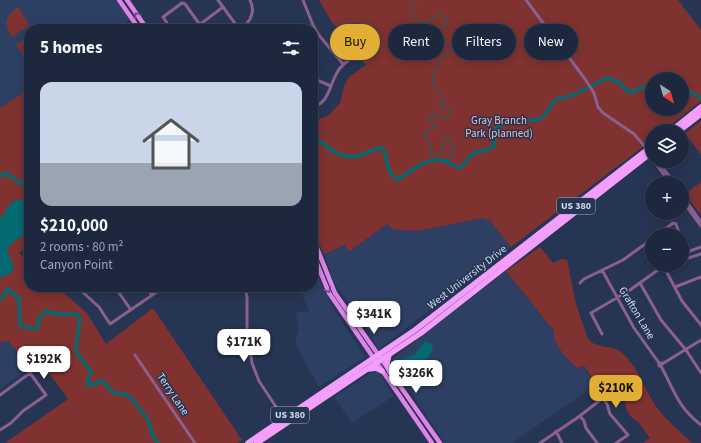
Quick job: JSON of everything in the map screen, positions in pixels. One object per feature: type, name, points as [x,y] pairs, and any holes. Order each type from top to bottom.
[{"type":"highway","points":[[680,124],[701,107]]},
{"type":"highway","points":[[688,124],[701,114]]},
{"type":"highway","name":"West University Drive","points":[[248,443],[285,421],[378,359],[521,248],[645,156]]},
{"type":"highway","name":"West University Drive","points":[[334,389],[367,370],[378,359],[389,355],[421,332],[492,278],[645,157]]},
{"type":"highway","points":[[492,278],[492,273],[519,252],[521,248]]},
{"type":"highway","points":[[389,355],[387,363],[390,372]]},
{"type":"highway","points":[[367,370],[376,368],[382,371]]},
{"type":"highway","name":"West University Drive","points":[[257,443],[285,421]]},
{"type":"main road","points":[[119,0],[136,24]]},
{"type":"main road","points":[[127,0],[144,24]]},
{"type":"main road","points":[[318,251],[336,293],[378,359],[382,371],[432,443]]},
{"type":"main road","points":[[318,266],[329,293],[343,315],[390,372],[440,443]]},
{"type":"main road","points":[[320,271],[325,269]]},
{"type":"main road","points":[[343,315],[348,312]]},
{"type":"street","points":[[218,0],[236,24]]},
{"type":"street","points":[[246,24],[251,19],[253,11],[250,0]]},
{"type":"street","points":[[303,0],[313,24]]},
{"type":"street","points":[[526,0],[585,79],[594,93],[598,107],[603,113],[634,134],[645,146]]},
{"type":"street","points":[[168,24],[163,16],[182,3],[184,3],[199,24],[224,7]]},
{"type":"street","points":[[318,34],[344,64]]},
{"type":"street","points":[[318,105],[322,104],[327,96],[338,71],[349,60]]},
{"type":"street","points":[[318,81],[331,86]]},
{"type":"street","points":[[689,205],[701,222]]},
{"type":"street","points":[[689,210],[701,226]]},
{"type":"street","points":[[667,228],[673,223],[677,228]]},
{"type":"street","points":[[580,283],[584,279],[623,260],[645,244]]},
{"type":"street","points":[[689,251],[701,247]]},
{"type":"street","points":[[689,258],[701,254]]},
{"type":"street","name":"Grafton Lane","points":[[602,270],[637,332],[661,364],[679,403],[701,426]]},
{"type":"street","points":[[602,334],[591,313],[617,298],[656,272]]},
{"type":"street","points":[[667,272],[688,310],[701,325]]},
{"type":"street","points":[[675,287],[694,279],[701,278]]},
{"type":"street","points":[[640,283],[665,325],[686,350],[701,373]]},
{"type":"street","points":[[82,292],[99,307],[110,324],[156,292]]},
{"type":"street","points":[[118,292],[131,310]]},
{"type":"street","points":[[246,292],[247,329],[252,363],[259,381],[285,421]]},
{"type":"street","points":[[661,364],[701,340]]},
{"type":"street","name":"Terry Lane","points":[[135,355],[195,443]]},
{"type":"street","points":[[0,395],[4,390],[30,373],[46,395],[0,430]]},
{"type":"street","points":[[595,387],[607,404],[610,414],[628,436],[616,443]]},
{"type":"street","points":[[540,443],[580,416],[603,398]]},
{"type":"street","points":[[580,416],[584,421],[586,428],[597,443]]},
{"type":"street","points":[[556,431],[562,443]]},
{"type":"shaded area","points":[[0,0],[116,0],[130,20],[124,24],[24,24],[24,92],[0,108]]},
{"type":"shaded area","points":[[13,201],[24,201],[24,235],[10,245],[7,251],[14,269],[9,274],[0,278],[0,218]]},
{"type":"shaded area","points":[[483,218],[490,221],[511,247],[378,350],[366,326],[335,284],[324,254],[346,245],[349,252],[387,224],[418,231]]},
{"type":"shaded area","points":[[506,271],[554,331],[554,340],[563,354],[577,368],[583,366],[596,385],[512,443],[445,443],[390,361]]},
{"type":"shaded area","points":[[318,276],[333,308],[365,357],[319,387],[295,344],[299,329],[296,312],[309,311],[302,292],[318,292]]},
{"type":"shaded area","points":[[8,341],[31,367],[0,389],[0,342]]},
{"type":"shaded area","points":[[425,342],[431,343],[433,348],[422,368],[425,384],[424,387],[420,389],[412,378],[400,369],[398,364],[401,359],[414,355]]},
{"type":"shaded area","points":[[374,371],[379,373],[394,396],[352,423],[334,397]]},
{"type":"green space","name":"Gray Branch Park (planned)","points":[[319,0],[678,0],[701,30],[701,101],[689,110],[689,72],[645,72],[645,116],[682,116],[672,124],[645,124],[645,145],[511,247],[490,221],[483,218],[418,231],[393,229],[387,224],[349,252],[345,245],[324,254],[318,241],[318,119],[328,116],[340,103],[344,86],[349,77],[366,65],[362,60],[380,60],[380,24],[333,24]]},
{"type":"green space","points":[[18,7],[29,24],[24,24],[24,29],[12,37],[7,28],[7,20]]},
{"type":"green space","points":[[24,39],[24,57],[16,45]]},
{"type":"green space","points":[[24,92],[24,248],[19,253],[24,258],[24,292],[63,292],[87,313],[106,344],[153,308],[242,440],[237,443],[5,443],[68,399],[40,361],[31,367],[8,341],[0,342],[0,108]]},
{"type":"green space","points":[[701,121],[701,155],[689,138],[689,130]]},
{"type":"green space","points":[[701,182],[701,215],[689,199],[689,191]]},
{"type":"green space","points":[[540,247],[553,263],[561,259],[567,260],[576,304],[588,339],[596,345],[618,350],[628,359],[659,410],[670,423],[692,443],[643,443],[650,438],[639,423],[630,416],[625,402],[610,381],[599,388],[584,366],[577,368],[563,354],[554,340],[554,331],[506,271]]},
{"type":"waterway","points":[[417,0],[412,5],[412,14],[423,23],[435,16],[441,15],[448,19],[447,25],[438,31],[438,41],[451,45],[453,49],[449,54],[444,56],[433,73],[433,84],[446,101],[439,104],[440,107],[449,110],[450,112],[444,119],[432,114],[429,115],[429,120],[436,125],[435,127],[425,131],[424,134],[431,145],[431,155],[435,156],[443,151],[443,140],[446,136],[452,144],[454,156],[443,160]]},
{"type":"waterway","points":[[318,143],[322,142],[329,149],[338,154],[353,157],[382,148],[386,155],[388,167],[393,176],[398,180],[420,165],[433,160],[445,161],[460,168],[473,154],[494,146],[495,130],[498,126],[509,122],[537,120],[544,116],[555,100],[573,95],[607,78],[619,82],[627,91],[631,92],[645,87]]},
{"type":"waterway","points":[[689,91],[701,98]]},
{"type":"waterway","points":[[0,176],[5,173],[24,185]]},
{"type":"waterway","points":[[0,299],[3,297],[7,289],[20,299],[20,325],[32,329],[38,327],[40,318],[47,311],[56,314],[77,314],[80,318],[76,347],[77,353],[92,373],[89,376],[87,384],[91,385],[102,381],[114,393],[126,394],[133,400],[148,420],[152,434],[158,443]]}]
